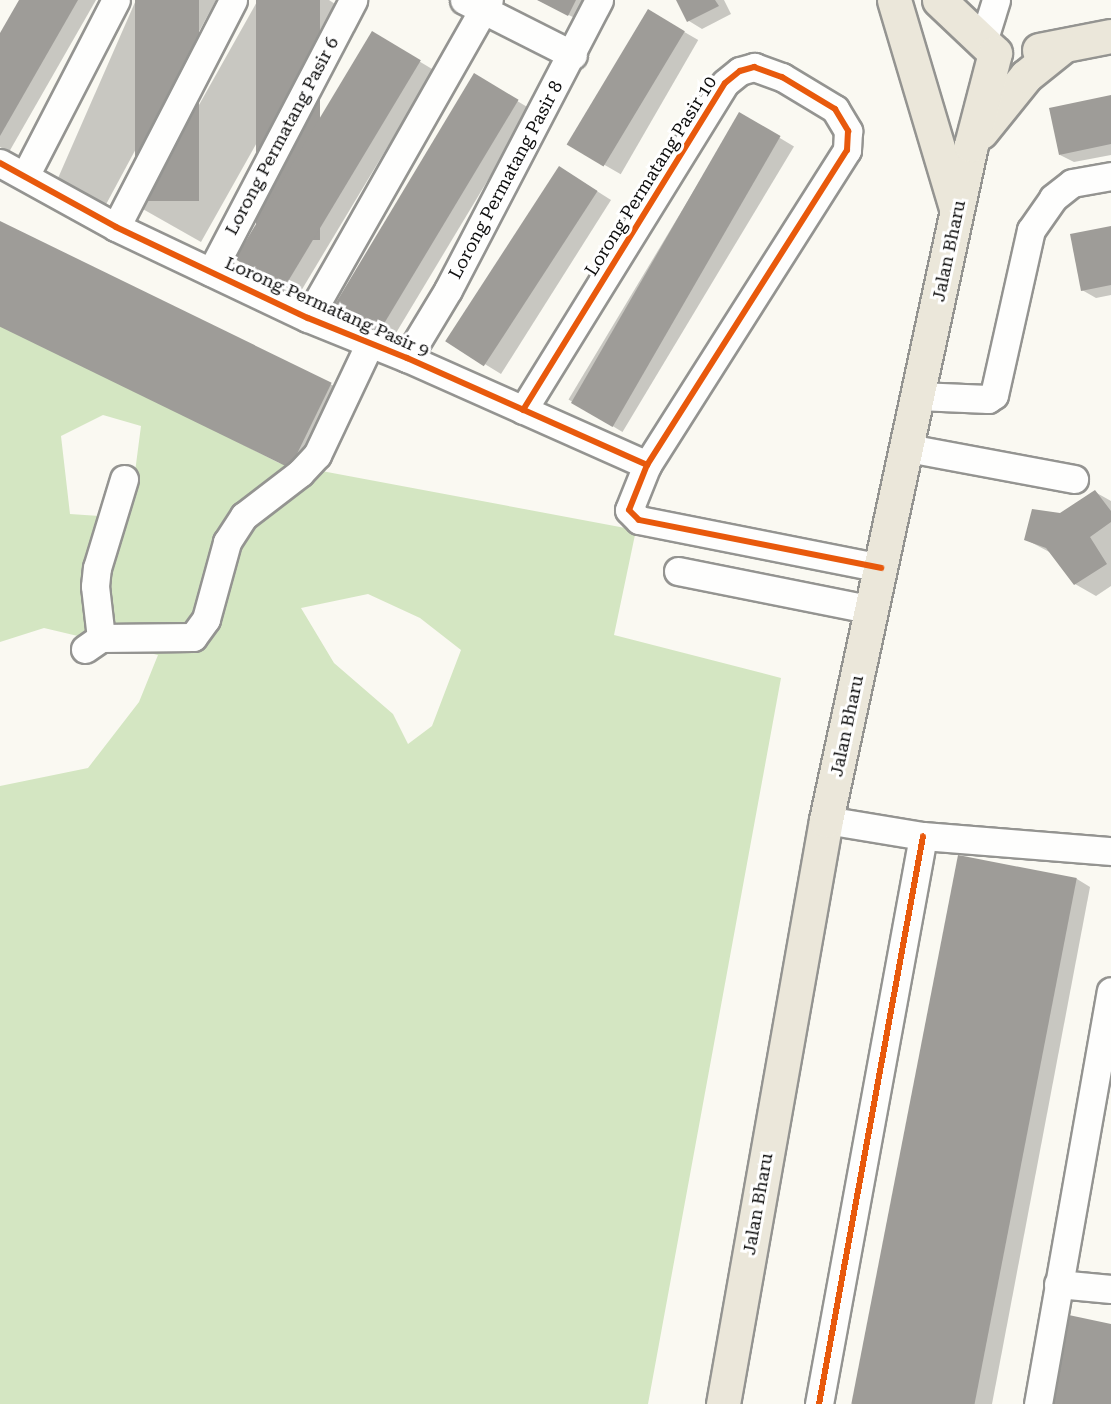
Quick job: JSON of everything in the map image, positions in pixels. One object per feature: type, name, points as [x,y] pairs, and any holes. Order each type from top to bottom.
[{"type":"main road","points":[[894,0],[958,212]]},
{"type":"main road","points":[[939,0],[989,47],[1062,47],[1111,36]]},
{"type":"main road","name":"Jalan Bharu","points":[[723,1404],[826,820],[958,212],[989,47]]},
{"type":"main road","points":[[971,145],[1026,76],[1062,47]]},
{"type":"street","points":[[25,176],[116,0]]},
{"type":"street","points":[[116,227],[233,0]]},
{"type":"street","name":"Lorong Permatang Pasir 6","points":[[211,272],[353,0]]},
{"type":"street","name":"Lorong Permatang Pasir 8","points":[[407,358],[448,290],[573,55],[599,0]]},
{"type":"street","points":[[989,47],[996,0]]},
{"type":"street","points":[[308,318],[479,4],[573,55]]},
{"type":"street","name":"Lorong Permatang Pasir 10","points":[[523,410],[725,83],[740,71],[754,68],[782,77],[835,109],[848,131],[847,150],[647,465],[630,502],[629,510],[639,520],[881,568]]},
{"type":"street","name":"Lorong Permatang Pasir 9","points":[[0,163],[116,227],[308,318],[369,345],[407,358],[647,465]]},
{"type":"street","points":[[918,396],[988,399],[994,395],[1031,230],[1053,198],[1072,183],[1111,176]]},
{"type":"street","points":[[124,479],[97,568],[93,644],[193,637],[206,619],[227,542],[244,516],[300,473],[317,454],[369,345]]},
{"type":"street","points":[[908,448],[1074,479]]},
{"type":"street","points":[[678,571],[873,610]]},
{"type":"street","points":[[826,820],[923,836],[1111,851]]},
{"type":"street","points":[[819,1404],[923,836]]},
{"type":"street","points":[[1038,1404],[1058,1284],[1106,1056],[1111,991]]},
{"type":"street","points":[[1058,1284],[1111,1289]]},
{"type":"green space","points":[[0,320],[279,463],[636,530],[614,635],[781,678],[648,1404],[0,1404],[0,786],[88,768],[139,702],[158,655],[44,628],[0,642]],"holes":[[[103,415],[141,426],[129,518],[70,514],[61,436]],[[368,594],[420,618],[461,650],[432,726],[408,744],[393,714],[334,663],[301,608]]]},
{"type":"building","points":[[19,0],[78,0],[0,136],[0,33]]},
{"type":"building","points":[[135,0],[199,0],[199,201],[135,201]]},
{"type":"building","points":[[256,0],[320,0],[320,240],[256,240]]},
{"type":"building","points":[[537,0],[576,0],[568,16]]},
{"type":"building","points":[[676,0],[715,0],[719,6],[687,22]]},
{"type":"building","points":[[648,9],[685,31],[603,167],[567,144]]},
{"type":"building","points":[[372,31],[421,60],[284,288],[235,259]]},
{"type":"building","points":[[474,73],[519,100],[376,336],[332,310]]},
{"type":"building","points":[[1111,95],[1111,144],[1059,155],[1049,108]]},
{"type":"building","points":[[739,112],[781,136],[613,427],[571,403]]},
{"type":"building","points":[[559,166],[598,191],[484,366],[445,341]]},
{"type":"building","points":[[0,221],[332,383],[290,468],[0,327]]},
{"type":"building","points":[[1111,226],[1111,285],[1081,291],[1070,234]]},
{"type":"building","points":[[1095,490],[1111,511],[1111,522],[1090,537],[1107,564],[1074,585],[1046,548],[1024,540],[1032,509],[1060,513]]},
{"type":"building","points":[[958,855],[1077,878],[975,1404],[851,1404]]},
{"type":"building","points":[[1064,1314],[1111,1324],[1111,1404],[1047,1404]]},
{"type":"cycle path","points":[[523,410],[725,83],[740,71],[754,67],[782,77],[835,109],[848,131],[847,150],[647,465],[629,510],[639,520],[881,568]]},
{"type":"cycle path","points":[[0,163],[116,227],[308,318],[407,358],[647,465]]},
{"type":"cycle path","points":[[819,1404],[923,836]]}]
